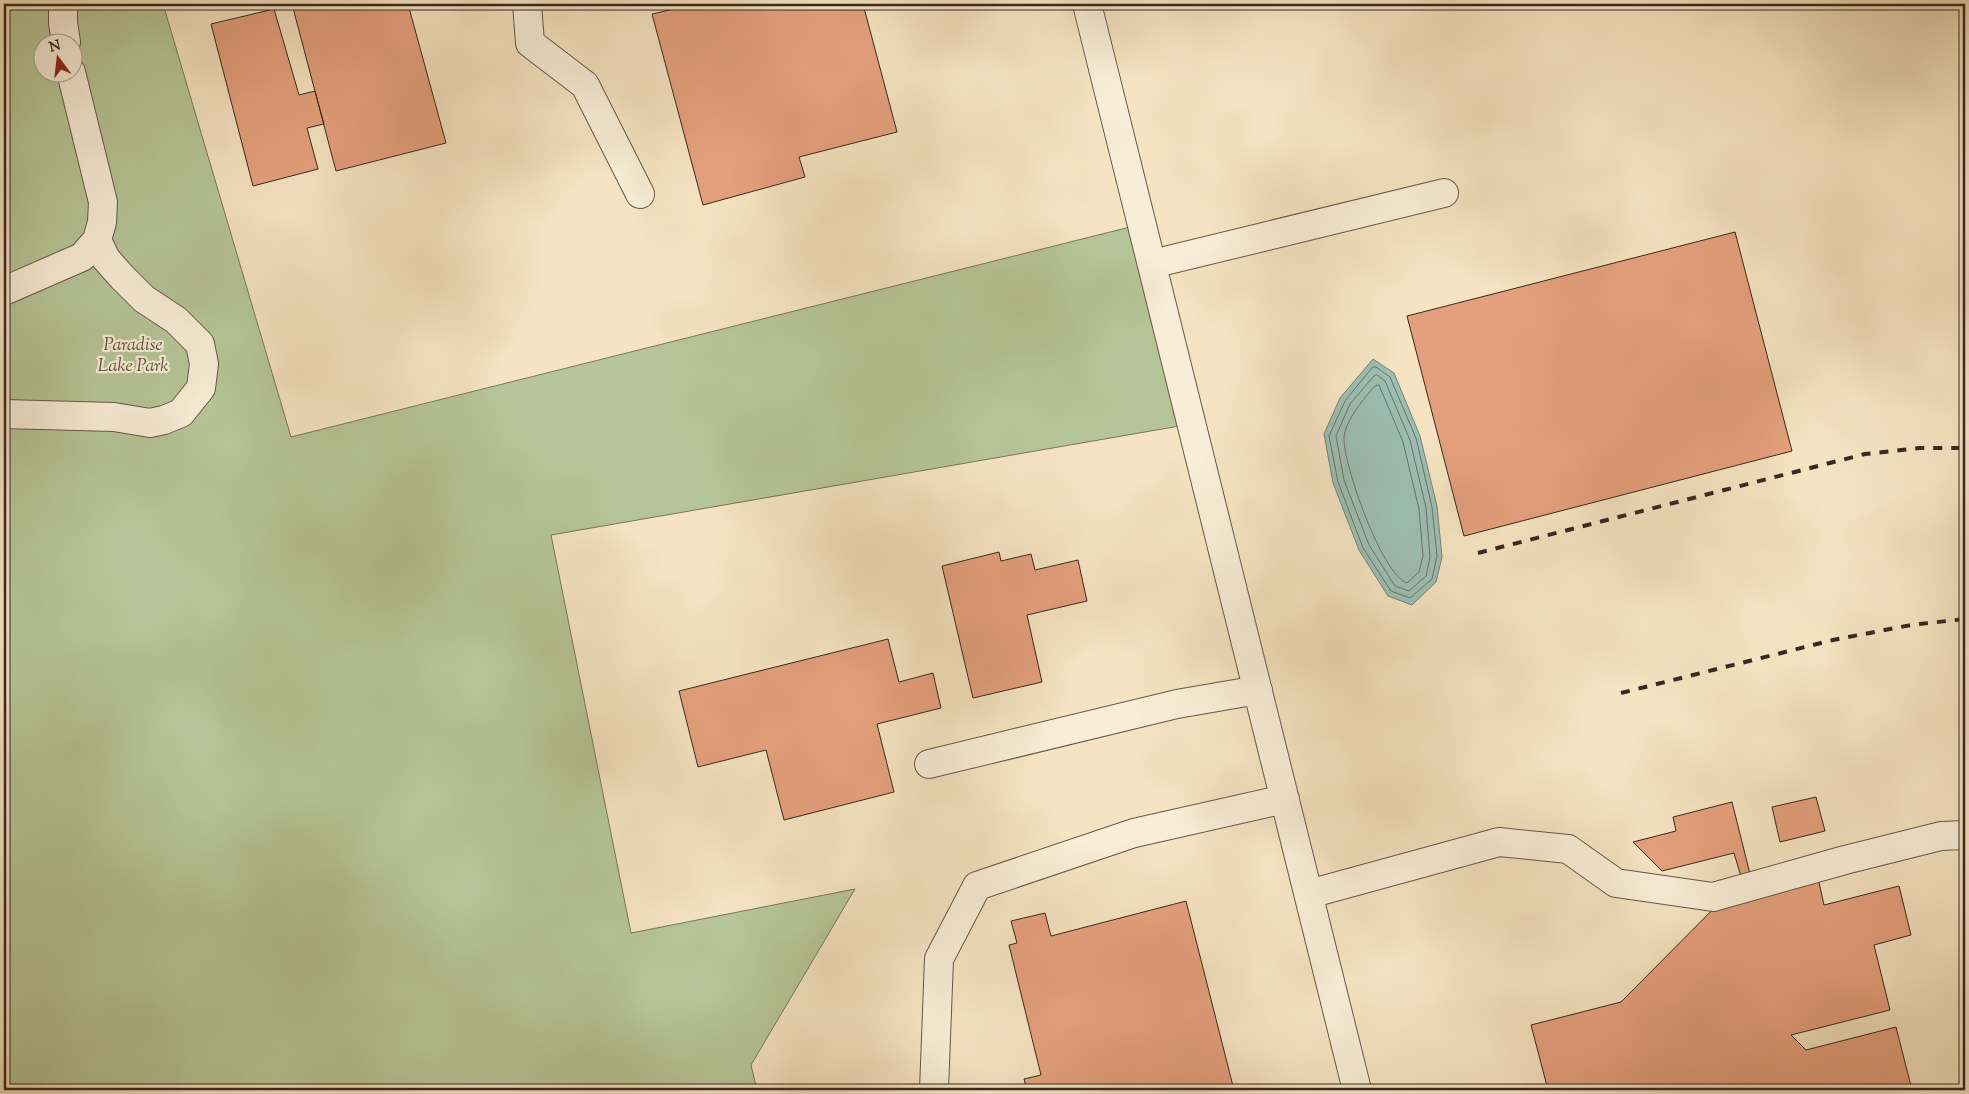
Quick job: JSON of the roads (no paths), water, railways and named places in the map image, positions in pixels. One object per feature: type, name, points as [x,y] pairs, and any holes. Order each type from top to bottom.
[{"type":"street","points":[[63,4],[64,32]]},
{"type":"street","points":[[527,4],[530,43],[584,85],[640,194]]},
{"type":"street","points":[[1087,4],[1357,1090]]},
{"type":"street","points":[[4,291],[82,257],[97,240],[102,222],[103,202],[73,82]]},
{"type":"street","points":[[1152,264],[1444,193]]},
{"type":"street","points":[[4,414],[114,417],[150,423],[181,413],[201,388],[204,364],[200,344],[176,320],[138,293],[106,259],[97,240]]},
{"type":"street","points":[[929,764],[1178,704],[1258,690]]},
{"type":"street","points":[[934,1090],[939,959],[977,886],[1134,833],[1285,800]]},
{"type":"street","points":[[1308,894],[1499,842],[1568,849],[1616,883],[1714,897],[1854,857],[1941,836],[1965,835]]},
{"type":"water","points":[[1373,359],[1394,373],[1420,436],[1437,506],[1442,557],[1436,582],[1412,605],[1388,596],[1359,550],[1333,483],[1324,434],[1340,398]]},
{"type":"railway","points":[[1478,553],[1865,454],[1919,448],[1965,448]]},
{"type":"railway","points":[[1621,693],[1833,640],[1911,625],[1965,619]]},
{"type":"park label","name":"Paradise Lake Park","points":[[133,356]]}]
